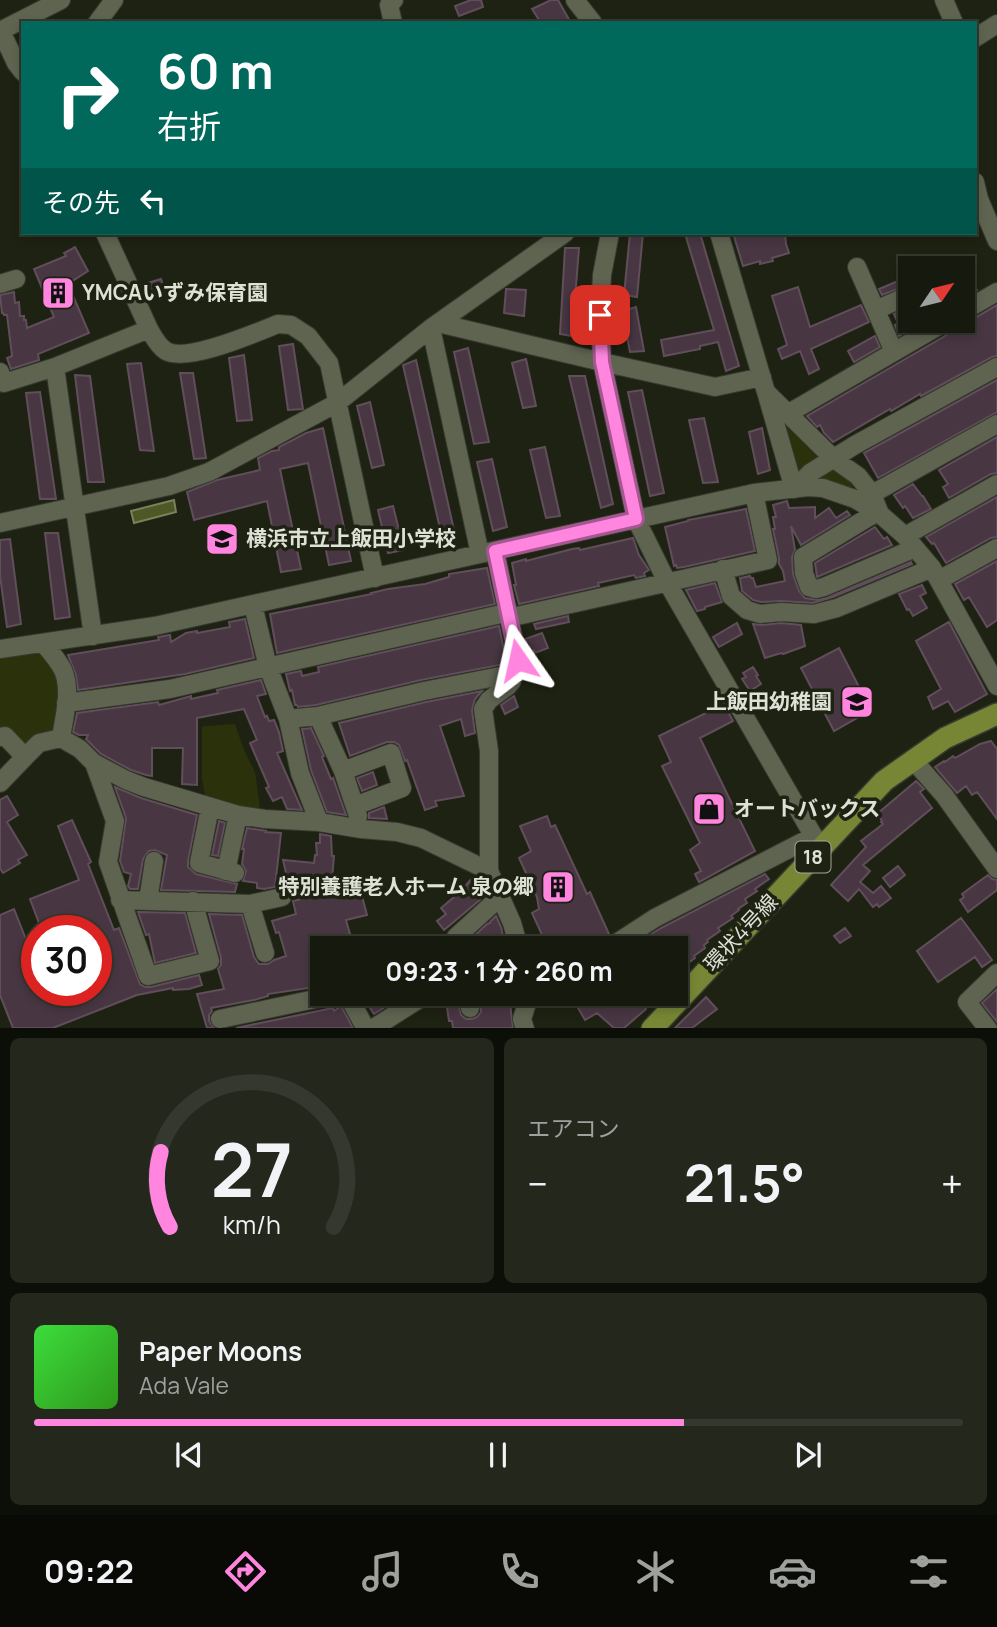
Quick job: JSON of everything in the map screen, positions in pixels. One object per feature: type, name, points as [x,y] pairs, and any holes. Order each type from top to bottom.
[{"type":"main road","name":"環状4号線","points":[[688,981],[818,843],[884,781],[945,738],[997,714]]},
{"type":"main road","name":"環状4号線","points":[[652,1028],[666,1006]]},
{"type":"street","points":[[21,65],[0,31],[61,0]]},
{"type":"street","points":[[98,21],[114,0]]},
{"type":"street","points":[[393,21],[389,5],[394,0]]},
{"type":"street","points":[[575,0],[591,21]]},
{"type":"street","points":[[944,0],[953,21]]},
{"type":"street","points":[[977,37],[997,24]]},
{"type":"street","points":[[977,190],[997,241]]},
{"type":"street","points":[[106,235],[149,328],[166,351],[179,355],[196,353],[278,324],[291,325],[308,336],[329,363],[374,578]]},
{"type":"street","points":[[0,523],[169,486],[209,472],[337,403],[434,326],[562,235]]},
{"type":"street","points":[[610,235],[602,275],[602,362],[636,519],[667,582],[818,843],[655,918],[636,936]]},
{"type":"street","points":[[720,235],[794,489]]},
{"type":"street","points":[[858,267],[894,352]]},
{"type":"street","points":[[975,305],[997,292]]},
{"type":"street","points":[[876,310],[898,300]]},
{"type":"street","points":[[434,326],[715,387],[764,385]]},
{"type":"street","points":[[434,326],[487,553],[509,615],[518,660],[516,673],[508,686],[489,700],[483,709],[489,751],[489,871],[516,936]]},
{"type":"street","points":[[0,372],[4,383],[55,367],[149,328]]},
{"type":"street","points":[[789,414],[927,333]]},
{"type":"street","points":[[55,367],[93,636]]},
{"type":"street","points":[[794,489],[810,473],[855,445],[997,367]]},
{"type":"street","points":[[764,385],[834,459],[858,476],[872,494],[879,513]]},
{"type":"street","points":[[872,494],[997,424]]},
{"type":"street","points":[[879,513],[803,556],[804,573],[809,587],[824,587],[910,542],[997,484]]},
{"type":"street","points":[[0,649],[155,626],[754,493],[808,487],[823,488],[855,499],[879,513],[910,542],[936,574],[997,686]]},
{"type":"street","points":[[66,703],[170,689],[501,614],[517,616],[768,560],[754,493]]},
{"type":"street","points":[[723,569],[731,596],[747,610],[760,614],[814,614],[936,574],[997,548]]},
{"type":"street","points":[[253,605],[268,667],[288,719],[300,773],[319,822]]},
{"type":"street","points":[[43,643],[63,671],[66,684],[61,738]]},
{"type":"street","points":[[288,719],[318,716],[516,673]]},
{"type":"street","points":[[318,716],[343,771],[362,829]]},
{"type":"street","points":[[0,737],[5,736],[25,757]]},
{"type":"street","points":[[0,783],[40,743],[61,738],[80,749],[94,763],[144,787],[238,815],[397,832],[421,838],[489,871]]},
{"type":"street","points":[[343,771],[391,753],[402,788],[355,806]]},
{"type":"street","points":[[912,760],[990,845],[997,869]]},
{"type":"street","points":[[94,763],[115,821],[108,862],[148,976],[210,961],[192,901]]},
{"type":"street","points":[[210,807],[199,863],[230,872],[238,815]]},
{"type":"street","points":[[148,901],[154,861]]},
{"type":"street","points":[[456,936],[500,897]]},
{"type":"street","points":[[120,900],[250,904],[282,898]]},
{"type":"street","points":[[250,904],[265,953]]},
{"type":"street","points":[[988,1028],[967,1002],[997,973]]},
{"type":"street","points":[[220,1019],[310,1000]]},
{"type":"street","points":[[354,1006],[366,1028]]},
{"type":"street","points":[[372,1028],[408,1006]]},
{"type":"street","points":[[525,1028],[522,1019],[527,1006]]},
{"type":"shaded area","points":[[775,406],[821,454],[819,459],[795,473]]},
{"type":"shaded area","points":[[832,466],[842,468],[854,485],[850,489],[814,480]]},
{"type":"shaded area","points":[[174,500],[176,512],[134,523],[131,511]]},
{"type":"shaded area","points":[[47,653],[60,680],[57,733],[22,747],[0,731],[0,658]]},
{"type":"shaded area","points":[[235,724],[255,772],[260,807],[251,813],[206,800],[202,780],[202,727]]},
{"type":"building","points":[[471,0],[481,0],[483,7],[459,16],[455,6]]},
{"type":"building","points":[[551,0],[558,0],[570,21],[540,21],[532,9]]},
{"type":"building","points":[[630,235],[643,235],[637,297],[624,295]]},
{"type":"building","points":[[701,235],[739,366],[726,371],[718,342],[700,346],[700,349],[664,356],[661,340],[714,330],[686,237]]},
{"type":"building","points":[[734,235],[785,235],[789,253],[772,258],[773,261],[760,264],[760,261],[743,266]]},
{"type":"building","points":[[75,247],[88,271],[68,284],[89,333],[38,354],[39,360],[11,369],[7,358],[12,356],[7,315],[2,313],[0,295],[14,292],[15,303],[19,302],[20,316],[24,316],[27,328],[54,317],[34,269],[66,256],[64,253]]},
{"type":"building","points":[[565,248],[579,248],[572,336],[560,334]]},
{"type":"building","points":[[161,279],[166,293],[148,300],[141,285]]},
{"type":"building","points":[[898,281],[898,289],[882,295],[879,289]]},
{"type":"building","points":[[798,287],[810,327],[861,305],[869,322],[811,349],[819,369],[809,374],[800,351],[782,359],[778,349],[787,345],[772,296]]},
{"type":"building","points":[[506,289],[526,290],[524,316],[504,313]]},
{"type":"building","points":[[997,305],[997,356],[891,411],[890,409],[833,442],[820,425],[817,427],[807,416],[949,333],[975,333],[975,318]]},
{"type":"building","points":[[636,307],[644,351],[630,352],[622,311]]},
{"type":"building","points":[[875,336],[880,347],[854,362],[848,351]]},
{"type":"building","points":[[293,344],[303,409],[288,410],[279,346]]},
{"type":"building","points":[[468,348],[489,442],[474,444],[454,352]]},
{"type":"building","points":[[244,355],[252,420],[237,421],[229,358]]},
{"type":"building","points":[[526,359],[536,406],[523,408],[512,363]]},
{"type":"building","points":[[416,360],[456,539],[443,542],[403,365]]},
{"type":"building","points":[[141,363],[154,451],[140,450],[127,364]]},
{"type":"building","points":[[180,373],[193,373],[206,458],[194,459]]},
{"type":"building","points":[[75,375],[90,376],[104,482],[88,482]]},
{"type":"building","points":[[569,376],[585,376],[613,504],[601,508]]},
{"type":"building","points":[[997,380],[997,412],[878,478],[864,453]]},
{"type":"building","points":[[642,390],[664,493],[650,496],[628,392]]},
{"type":"building","points":[[40,392],[56,499],[40,499],[26,393]]},
{"type":"building","points":[[370,402],[384,465],[372,468],[357,406]]},
{"type":"building","points":[[704,418],[718,482],[703,483],[689,420]]},
{"type":"building","points":[[323,428],[351,561],[329,565],[308,463],[280,469],[301,569],[281,572],[267,501],[194,520],[187,492],[217,480],[260,470],[258,458],[279,450],[279,447],[306,433]]},
{"type":"building","points":[[762,428],[770,470],[758,474],[749,432]]},
{"type":"building","points":[[997,437],[997,473],[949,498],[943,487],[948,484],[939,470]]},
{"type":"building","points":[[545,447],[560,516],[546,518],[530,450]]},
{"type":"building","points":[[492,459],[507,527],[493,531],[477,462]]},
{"type":"building","points":[[913,484],[931,509],[913,518],[894,495]]},
{"type":"building","points":[[997,497],[997,537],[946,563],[934,543],[926,537]]},
{"type":"building","points":[[787,501],[789,508],[815,507],[815,518],[829,508],[836,518],[847,511],[850,515],[801,545],[791,526],[795,550],[792,557],[793,574],[799,591],[805,598],[827,598],[911,562],[912,564],[833,597],[813,603],[753,600],[742,591],[740,578],[750,576],[756,587],[785,581],[773,529],[773,517],[776,517],[773,505]]},
{"type":"building","points":[[393,506],[404,550],[388,553],[378,510]]},
{"type":"building","points":[[746,509],[755,551],[684,567],[674,566],[665,527]]},
{"type":"building","points":[[875,527],[892,545],[817,577],[815,563]]},
{"type":"building","points":[[45,533],[58,533],[70,617],[55,619]]},
{"type":"building","points":[[633,538],[639,555],[649,570],[644,573],[645,576],[636,578],[634,575],[598,583],[599,586],[519,604],[512,563]]},
{"type":"building","points":[[10,539],[21,624],[7,627],[0,576],[0,540]]},
{"type":"building","points":[[997,561],[997,620],[987,627],[969,597],[964,600],[955,584]]},
{"type":"building","points":[[487,568],[495,604],[277,653],[270,614],[388,589],[425,584],[449,577],[449,574]]},
{"type":"building","points":[[715,583],[722,602],[697,611],[686,590]]},
{"type":"building","points":[[922,585],[926,593],[920,596],[927,608],[913,616],[899,594]]},
{"type":"building","points":[[568,616],[569,622],[536,629],[534,624]]},
{"type":"building","points":[[245,619],[254,658],[185,674],[78,690],[76,675],[68,655],[159,640],[158,637],[170,635],[171,642],[186,633],[230,627],[229,622]]},
{"type":"building","points":[[949,622],[987,694],[955,712],[948,701],[933,709],[928,697],[941,689],[916,641]]},
{"type":"building","points":[[737,623],[742,634],[719,647],[713,637]]},
{"type":"building","points":[[753,624],[801,625],[805,646],[765,658]]},
{"type":"building","points":[[499,626],[505,664],[421,680],[316,705],[298,707],[295,705],[292,690],[290,691],[286,674],[301,671],[302,676],[319,672],[318,667]]},
{"type":"building","points":[[542,633],[548,648],[535,653],[534,650],[529,652],[525,639]]},
{"type":"building","points":[[839,648],[871,710],[834,731],[801,668]]},
{"type":"building","points":[[753,667],[761,684],[750,691],[742,679],[746,677],[743,673]]},
{"type":"building","points":[[261,680],[266,694],[257,696],[265,717],[267,716],[269,721],[274,720],[279,732],[283,751],[277,753],[302,810],[287,809],[282,797],[273,801],[250,743],[257,740],[244,709],[197,718],[197,785],[182,784],[183,748],[152,748],[152,776],[131,770],[101,754],[86,739],[88,735],[73,732],[77,713],[158,702],[159,705],[191,696],[191,699],[218,693],[217,690]]},
{"type":"building","points":[[482,691],[475,699],[472,710],[475,733],[465,736],[461,719],[440,726],[464,796],[435,801],[437,806],[425,810],[407,760],[405,761],[399,745],[394,742],[387,742],[350,756],[339,723]]},
{"type":"building","points":[[514,696],[518,707],[505,714],[501,705]]},
{"type":"building","name":"オートバックス","points":[[724,704],[733,721],[700,738],[755,851],[699,882],[695,874],[701,871],[690,850],[700,843],[662,766],[671,762],[659,736]]},
{"type":"building","points":[[311,728],[346,815],[327,812],[311,770],[302,729]]},
{"type":"building","points":[[991,741],[997,749],[997,819],[977,792],[972,795],[966,786],[957,793],[935,767],[953,756],[955,758]]},
{"type":"building","points":[[373,772],[377,785],[362,791],[357,778]]},
{"type":"building","points":[[916,781],[924,789],[920,792],[932,808],[863,865],[870,871],[860,882],[873,893],[881,886],[891,898],[879,907],[877,904],[873,907],[859,889],[848,901],[831,885],[866,847],[861,841],[883,824],[877,814]]},
{"type":"building","points":[[115,787],[197,815],[188,867],[196,874],[237,884],[235,892],[161,890],[167,855],[155,850],[149,851],[143,859],[138,889],[130,889],[128,886],[131,874],[124,872],[120,861],[126,818]]},
{"type":"building","points":[[7,796],[18,815],[7,822],[27,855],[18,860],[20,863],[3,873],[0,868],[0,800]]},
{"type":"building","points":[[384,807],[387,819],[369,818],[369,813]]},
{"type":"building","name":"特別養護老人ホーム 泉の郷","points":[[547,816],[551,827],[555,825],[609,934],[543,936],[532,913],[539,909],[537,897],[519,858],[531,851],[520,826]]},
{"type":"building","points":[[72,820],[91,862],[88,864],[108,915],[36,915],[30,899],[79,880],[58,826]]},
{"type":"building","points":[[219,821],[225,823],[218,856],[212,855]]},
{"type":"building","points":[[247,828],[281,833],[275,887],[257,888],[257,883],[243,881],[246,871],[242,864],[242,849]]},
{"type":"building","points":[[320,834],[331,836],[334,856],[331,890],[289,886],[283,860],[314,863]]},
{"type":"building","points":[[898,866],[905,875],[890,887],[883,878]]},
{"type":"building","points":[[765,874],[769,879],[745,899],[747,903],[731,916],[733,918],[718,928],[720,931],[707,940],[705,948],[688,963],[688,936],[648,936]]},
{"type":"building","points":[[988,875],[997,880],[997,890],[968,912],[960,900],[964,897],[962,894]]},
{"type":"building","points":[[473,877],[487,894],[444,930],[437,921],[446,914],[441,908]]},
{"type":"building","points":[[359,885],[367,915],[346,920],[350,934],[310,936],[310,988],[268,994],[254,1000],[211,1008],[209,1021],[214,1028],[207,1028],[197,994],[224,989],[218,969],[221,958],[209,914],[242,915],[254,957],[259,964],[268,964],[286,956],[279,932],[276,933],[272,921],[296,914],[293,901]]},
{"type":"building","points":[[14,909],[21,927],[21,1006],[109,1006],[53,1028],[13,1028],[0,995],[0,915]]},
{"type":"building","points":[[138,912],[185,913],[196,953],[155,963],[149,934],[146,935]]},
{"type":"building","points":[[496,916],[503,936],[474,936],[490,923]]},
{"type":"building","points":[[961,918],[992,960],[982,967],[975,957],[938,982],[917,951]]},
{"type":"building","points":[[112,925],[114,930],[119,928],[140,984],[151,987],[199,975],[202,985],[137,995],[112,1005]]},
{"type":"building","points":[[845,928],[851,936],[840,943],[834,936]]},
{"type":"building","points":[[997,989],[997,1022],[982,1003]]},
{"type":"building","points":[[706,997],[717,1009],[692,1028],[675,1028]]},
{"type":"building","points":[[341,1006],[353,1028],[236,1028],[333,1008],[334,1011]]},
{"type":"building","points":[[374,1006],[387,1006],[374,1014],[370,1008]]},
{"type":"building","points":[[447,1006],[459,1006],[461,1015],[472,1019],[481,1012],[481,1006],[510,1006],[513,1028],[453,1028],[452,1021],[449,1021]]},
{"type":"building","points":[[577,1006],[646,1006],[624,1028],[614,1028],[597,1013],[585,1020]]},
{"type":"place","name":"YMCAいずみ保育園","points":[[58,293]]},
{"type":"place","name":"横浜市立上飯田小学校","points":[[222,539]]},
{"type":"place","name":"上飯田幼稚園","points":[[857,702]]},
{"type":"place","name":"オートバックス","points":[[709,809]]},
{"type":"place","name":"特別養護老人ホーム 泉の郷","points":[[558,887]]},
{"type":"route","points":[[518,660],[495,551],[636,519],[602,362],[600,315]]}]
